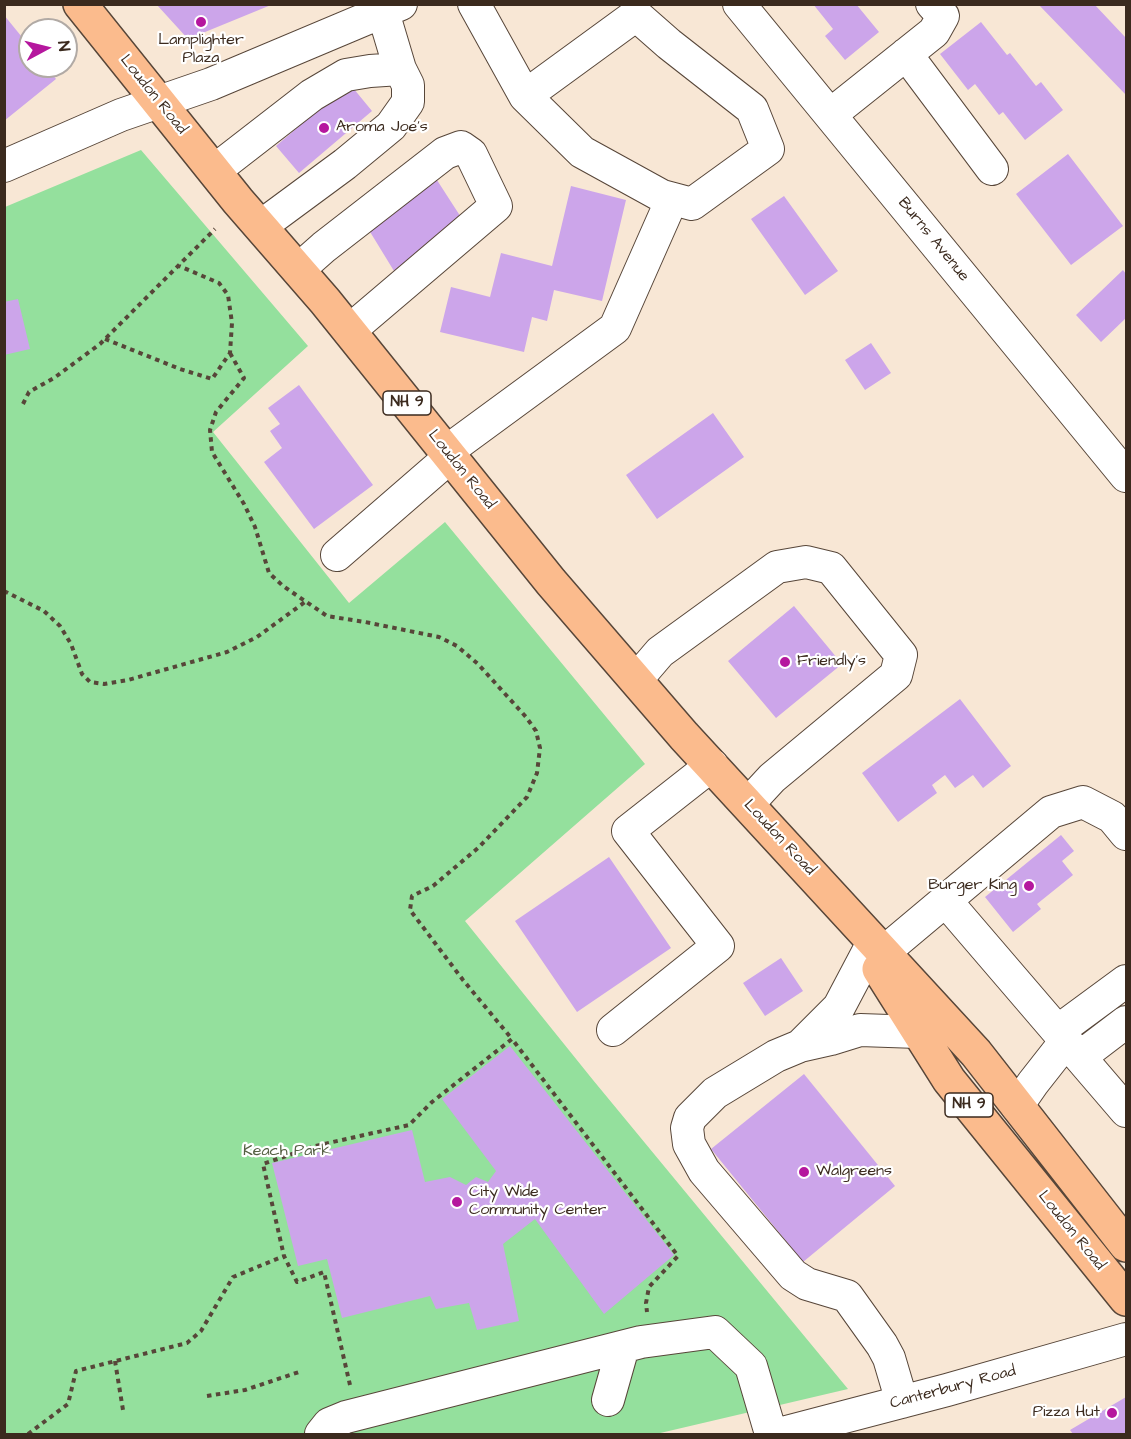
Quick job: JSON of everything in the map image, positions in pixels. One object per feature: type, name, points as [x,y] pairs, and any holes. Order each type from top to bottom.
[{"type":"main road","name":"Loudon Road","points":[[80,4],[238,201],[349,331],[551,582],[712,765],[833,896],[876,952],[976,1053],[1126,1245]]},
{"type":"main road","name":"Loudon Road","points":[[876,952],[918,1032],[949,1080],[1126,1299]]},
{"type":"street","points":[[474,4],[525,96],[582,152],[662,196],[693,204],[768,149],[752,109],[636,15],[525,96]]},
{"type":"street","name":"Burns Avenue","points":[[739,4],[830,115],[1117,444],[1126,476]]},
{"type":"street","points":[[830,115],[934,33],[943,16],[932,4]]},
{"type":"street","points":[[4,166],[121,115],[211,84],[392,8],[400,69],[408,85],[408,102],[391,126],[345,164],[261,226]]},
{"type":"street","points":[[906,54],[992,169]]},
{"type":"street","points":[[214,171],[312,95],[346,75],[400,69]]},
{"type":"street","points":[[298,270],[324,247],[445,153],[460,147],[471,154],[496,206],[349,331]]},
{"type":"street","points":[[337,555],[448,454],[615,328],[672,199]]},
{"type":"street","points":[[636,680],[660,652],[777,567],[806,562],[831,568],[901,655],[896,675],[772,778],[748,804]]},
{"type":"street","points":[[613,1030],[718,946],[627,831],[712,765]]},
{"type":"street","points":[[800,1046],[839,1007],[876,952],[945,900],[1051,812],[1083,802],[1112,817],[1126,834]]},
{"type":"street","points":[[945,900],[1126,1111]]},
{"type":"street","points":[[1017,1106],[1033,1083],[1126,981]]},
{"type":"street","points":[[1068,1043],[1126,1022]]},
{"type":"street","points":[[902,1402],[889,1358],[847,1296],[807,1284],[793,1275],[704,1171],[690,1144],[687,1128],[690,1118],[715,1093],[776,1056],[800,1046],[860,1030],[918,1032]]},
{"type":"street","points":[[321,1434],[329,1424],[346,1417],[641,1342],[715,1332],[751,1366],[771,1434]]},
{"type":"street","name":"Canterbury Road","points":[[779,1434],[947,1390],[1126,1339]]},
{"type":"street","points":[[608,1400],[623,1347]]},
{"type":"path","points":[[23,404],[29,392],[54,378],[100,344],[215,229]]},
{"type":"path","points":[[105,339],[180,369],[212,379],[230,353],[232,323],[228,295],[219,283],[179,266]]},
{"type":"path","points":[[230,353],[244,378],[216,412],[210,430],[212,452],[244,504],[255,527],[269,573],[283,586],[327,616],[439,637],[457,646],[478,664],[536,731],[540,748],[537,773],[527,797],[478,848],[433,886],[412,896],[411,910],[678,1256],[649,1287],[646,1303],[648,1314]]},
{"type":"path","points":[[4,591],[44,611],[60,626],[82,674],[90,682],[105,684],[128,680],[227,652],[257,637],[305,602]]},
{"type":"path","points":[[351,1390],[324,1272],[297,1282],[284,1256],[263,1164],[315,1146],[409,1125],[432,1102],[512,1039]]},
{"type":"path","points":[[28,1434],[68,1404],[76,1371],[187,1343],[201,1331],[233,1277],[284,1256]]},
{"type":"path","points":[[115,1361],[123,1410]]},
{"type":"path","points":[[207,1396],[245,1390],[299,1372]]},
{"type":"green space","name":"Keach Park","points":[[141,150],[308,346],[213,432],[349,603],[445,522],[645,764],[465,921],[848,1389],[656,1434],[5,1434],[5,207]]},
{"type":"building","points":[[813,4],[856,4],[879,32],[845,60],[825,36],[833,29]]},
{"type":"building","points":[[1038,4],[1094,4],[1126,38],[1126,95]]},
{"type":"building","name":"Lamplighter Plaza","points":[[157,5],[271,5],[188,39]]},
{"type":"building","points":[[4,15],[18,32],[18,78],[56,79],[4,121]]},
{"type":"building","points":[[981,22],[1007,55],[1010,53],[1036,86],[1041,82],[1063,110],[1025,140],[1003,112],[999,115],[975,84],[968,90],[940,54]]},
{"type":"building","name":"Aroma Joe's","points":[[349,83],[372,111],[299,173],[276,146]]},
{"type":"building","points":[[1068,154],[1123,226],[1071,265],[1016,194]]},
{"type":"building","points":[[435,177],[466,225],[394,271],[364,222]]},
{"type":"building","points":[[571,186],[626,200],[602,301],[554,290],[547,321],[532,317],[524,352],[440,332],[451,287],[490,297],[501,253],[552,266]]},
{"type":"building","points":[[784,196],[838,271],[805,295],[751,219]]},
{"type":"building","points":[[1123,270],[1126,274],[1126,318],[1101,342],[1076,315]]},
{"type":"building","points":[[18,299],[30,349],[4,355],[4,302]]},
{"type":"building","points":[[871,343],[891,373],[865,390],[845,360]]},
{"type":"building","points":[[299,385],[373,485],[314,529],[264,462],[282,448],[270,431],[280,424],[268,408]]},
{"type":"building","points":[[713,413],[744,457],[657,519],[626,475]]},
{"type":"building","name":"Friendly's","points":[[794,606],[842,664],[776,718],[728,661]]},
{"type":"building","points":[[960,699],[1011,766],[983,788],[973,775],[955,788],[945,775],[932,785],[937,793],[898,822],[862,773]]},
{"type":"building","name":"Burger King","points":[[1061,835],[1074,851],[1062,861],[1073,875],[1037,904],[1041,909],[1013,932],[985,897]]},
{"type":"building","points":[[609,857],[671,948],[577,1012],[515,921]]},
{"type":"building","points":[[781,958],[803,991],[765,1016],[743,983]]},
{"type":"building","name":"City Wide Community Center","points":[[510,1046],[674,1255],[604,1314],[535,1219],[503,1244],[519,1321],[477,1330],[469,1303],[436,1309],[430,1296],[342,1318],[327,1259],[298,1266],[272,1163],[412,1130],[425,1182],[450,1177],[466,1185],[476,1177],[488,1182],[496,1171],[442,1099]]},
{"type":"building","points":[[804,1074],[895,1186],[803,1262],[711,1149]]},
{"type":"building","name":"Pizza Hut","points":[[1126,1397],[1126,1434],[1073,1434],[1070,1430]]},
{"type":"place","name":"Lamplighter Plaza","points":[[201,22]]},
{"type":"place","name":"Aroma Joe's","points":[[324,128]]},
{"type":"place","name":"Friendly's","points":[[785,662]]},
{"type":"place","name":"Burger King","points":[[1029,886]]},
{"type":"place","name":"Walgreens","points":[[804,1172]]},
{"type":"place","name":"City Wide Community Center","points":[[457,1202]]},
{"type":"place","name":"Pizza Hut","points":[[1112,1413]]}]
